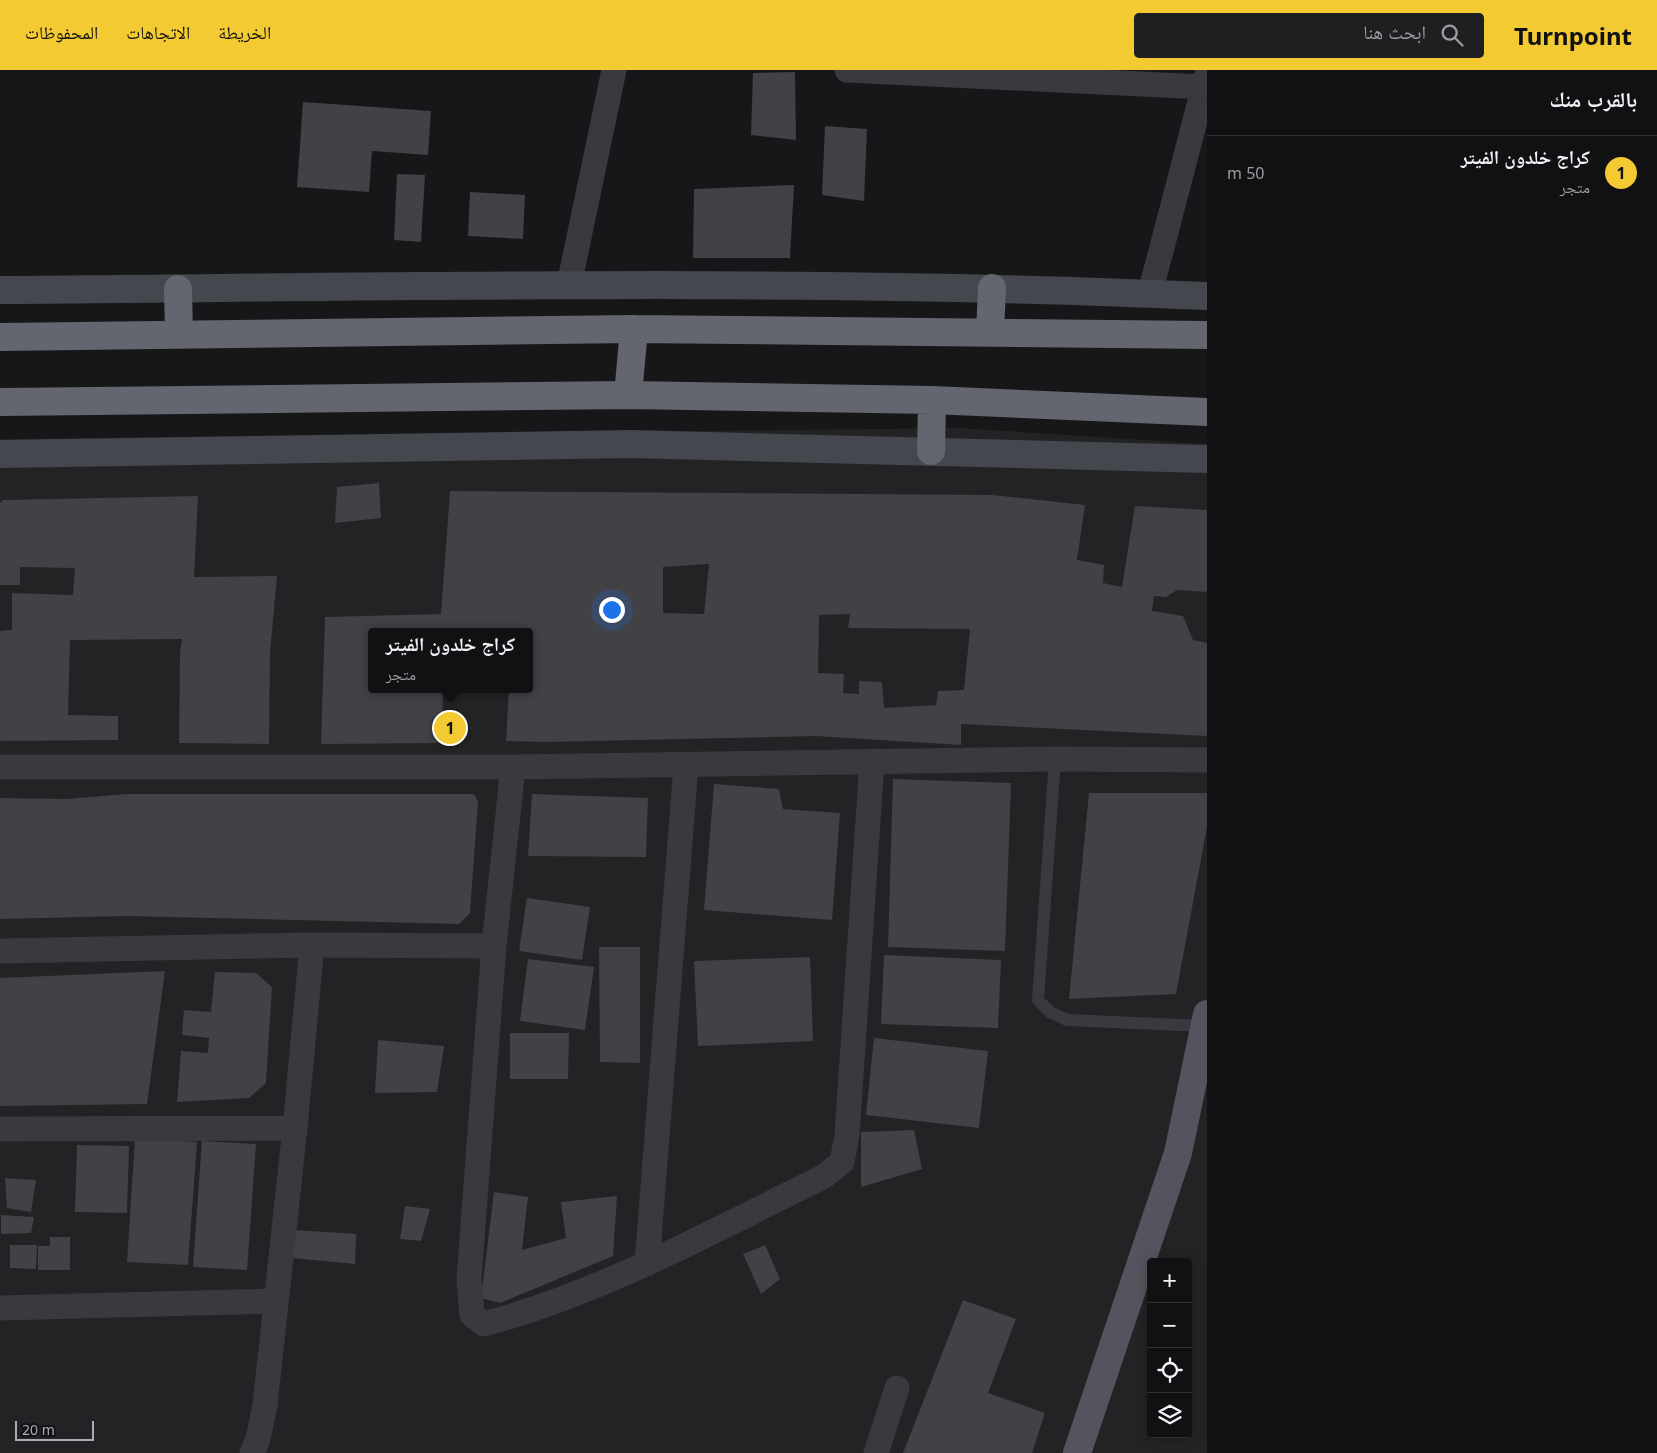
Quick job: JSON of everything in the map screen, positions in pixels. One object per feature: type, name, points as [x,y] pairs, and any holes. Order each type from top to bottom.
[{"type":"highway","points":[[990,332],[992,288]]},
{"type":"highway","points":[[178,289],[179,334]]},
{"type":"highway","points":[[628,395],[634,329]]},
{"type":"highway","points":[[0,337],[634,329],[1207,335]]},
{"type":"highway","points":[[0,402],[628,395],[932,400],[1207,412]]},
{"type":"highway","points":[[930,450],[932,400]]},
{"type":"main road","points":[[0,290],[713,284],[992,288],[1207,296]]},
{"type":"main road","points":[[0,454],[631,444],[930,450],[1207,459]]},
{"type":"main road","points":[[1077,1453],[1178,1153],[1203,1054],[1206,1020]]},
{"type":"street","points":[[569,285],[614,70]]},
{"type":"street","points":[[847,70],[1206,81],[1150,293]]},
{"type":"street","points":[[0,767],[514,767],[1055,758],[1207,760]]},
{"type":"street","points":[[514,767],[494,946],[469,1279],[472,1315],[484,1324],[519,1314],[647,1264],[823,1177],[842,1162],[847,1135],[872,760]]},
{"type":"street","points":[[647,1264],[686,765]]},
{"type":"street","points":[[0,951],[312,946],[494,946]]},
{"type":"street","points":[[252,1453],[258,1439],[265,1405],[295,1128],[312,946]]},
{"type":"street","points":[[0,1129],[295,1128]]},
{"type":"street","points":[[0,1308],[275,1300]]},
{"type":"street","points":[[876,1453],[897,1388]]},
{"type":"lane","points":[[1055,758],[1038,1000],[1050,1012],[1067,1020],[1206,1020]]},
{"type":"shaded area","points":[[959,428],[1207,444],[1207,1453],[0,1453],[0,439]]},
{"type":"building","points":[[795,72],[796,140],[751,135],[753,73]]},
{"type":"building","points":[[303,102],[431,111],[428,155],[372,151],[369,192],[297,187]]},
{"type":"building","points":[[825,126],[867,129],[864,201],[822,195]]},
{"type":"building","points":[[397,174],[425,175],[421,242],[394,240]]},
{"type":"building","points":[[794,185],[790,258],[693,258],[694,189]]},
{"type":"building","points":[[470,192],[525,195],[523,239],[468,236]]},
{"type":"building","points":[[379,483],[381,518],[335,523],[337,487]]},
{"type":"building","points":[[450,491],[992,495],[1085,505],[1077,560],[1104,565],[1103,583],[1122,587],[1135,506],[1207,510],[1207,592],[1177,590],[1166,597],[1154,596],[1152,611],[1183,616],[1193,640],[1207,643],[1207,736],[961,724],[961,745],[816,736],[544,742],[506,741],[509,693],[533,693],[533,628],[368,628],[368,693],[443,693],[442,743],[321,744],[325,617],[441,614]],"holes":[[[709,564],[704,614],[663,613],[663,567]],[[850,614],[848,628],[970,629],[964,690],[938,691],[936,705],[884,708],[882,682],[859,681],[859,694],[843,693],[844,674],[818,673],[819,615]]]},
{"type":"building","points":[[198,496],[194,577],[277,576],[270,653],[269,744],[179,743],[180,652],[182,639],[70,640],[68,715],[118,716],[118,740],[0,741],[0,631],[12,630],[12,593],[73,595],[75,568],[20,567],[20,585],[0,585],[0,503],[3,500]]},
{"type":"building","points":[[893,779],[1011,783],[1005,951],[888,947]]},
{"type":"building","points":[[714,784],[779,789],[783,809],[840,813],[832,920],[704,910]]},
{"type":"building","points":[[1089,793],[1207,793],[1207,827],[1176,994],[1069,999]]},
{"type":"building","points":[[127,794],[474,794],[478,802],[470,913],[459,924],[126,916],[0,919],[0,798],[67,799]]},
{"type":"building","points":[[532,794],[648,798],[646,857],[528,856]]},
{"type":"building","points":[[527,898],[590,907],[582,960],[519,951]]},
{"type":"building","points":[[599,947],[640,947],[640,1063],[600,1062]]},
{"type":"building","points":[[884,955],[1001,960],[998,1028],[881,1024]]},
{"type":"building","points":[[810,957],[813,1041],[698,1046],[694,961]]},
{"type":"building","points":[[528,959],[594,967],[585,1030],[520,1021]]},
{"type":"building","points":[[165,971],[147,1104],[0,1106],[0,978]]},
{"type":"building","points":[[215,972],[256,973],[272,987],[266,1083],[249,1098],[177,1102],[181,1051],[208,1053],[209,1038],[182,1035],[184,1010],[211,1012]]},
{"type":"building","points":[[510,1033],[569,1033],[568,1079],[510,1079]]},
{"type":"building","points":[[874,1038],[988,1051],[979,1128],[866,1115]]},
{"type":"building","points":[[378,1040],[444,1046],[437,1092],[375,1093]]},
{"type":"building","points":[[914,1130],[922,1169],[861,1187],[861,1132]]},
{"type":"building","points":[[135,1138],[197,1142],[188,1265],[127,1262]]},
{"type":"building","points":[[202,1141],[256,1144],[247,1270],[193,1267]]},
{"type":"building","points":[[77,1145],[129,1146],[127,1213],[75,1212]]},
{"type":"building","points":[[5,1178],[36,1180],[31,1212],[7,1208]]},
{"type":"building","points":[[494,1192],[528,1197],[522,1250],[566,1238],[561,1202],[617,1196],[613,1256],[500,1303],[481,1298]]},
{"type":"building","points":[[405,1206],[430,1209],[421,1241],[400,1239]]},
{"type":"building","points":[[1,1215],[34,1217],[31,1233],[1,1234]]},
{"type":"building","points":[[295,1230],[356,1234],[355,1264],[292,1258]]},
{"type":"building","points":[[50,1237],[70,1237],[70,1270],[38,1270],[38,1246],[50,1246]]},
{"type":"building","points":[[10,1245],[37,1245],[36,1269],[10,1268]]},
{"type":"building","points":[[765,1245],[780,1279],[761,1294],[743,1254]]},
{"type":"building","points":[[963,1300],[1016,1319],[988,1393],[1045,1413],[1032,1453],[903,1453]]},
{"type":"place","name":"كراج خلدون الفيتر","points":[[450,728]]}]
